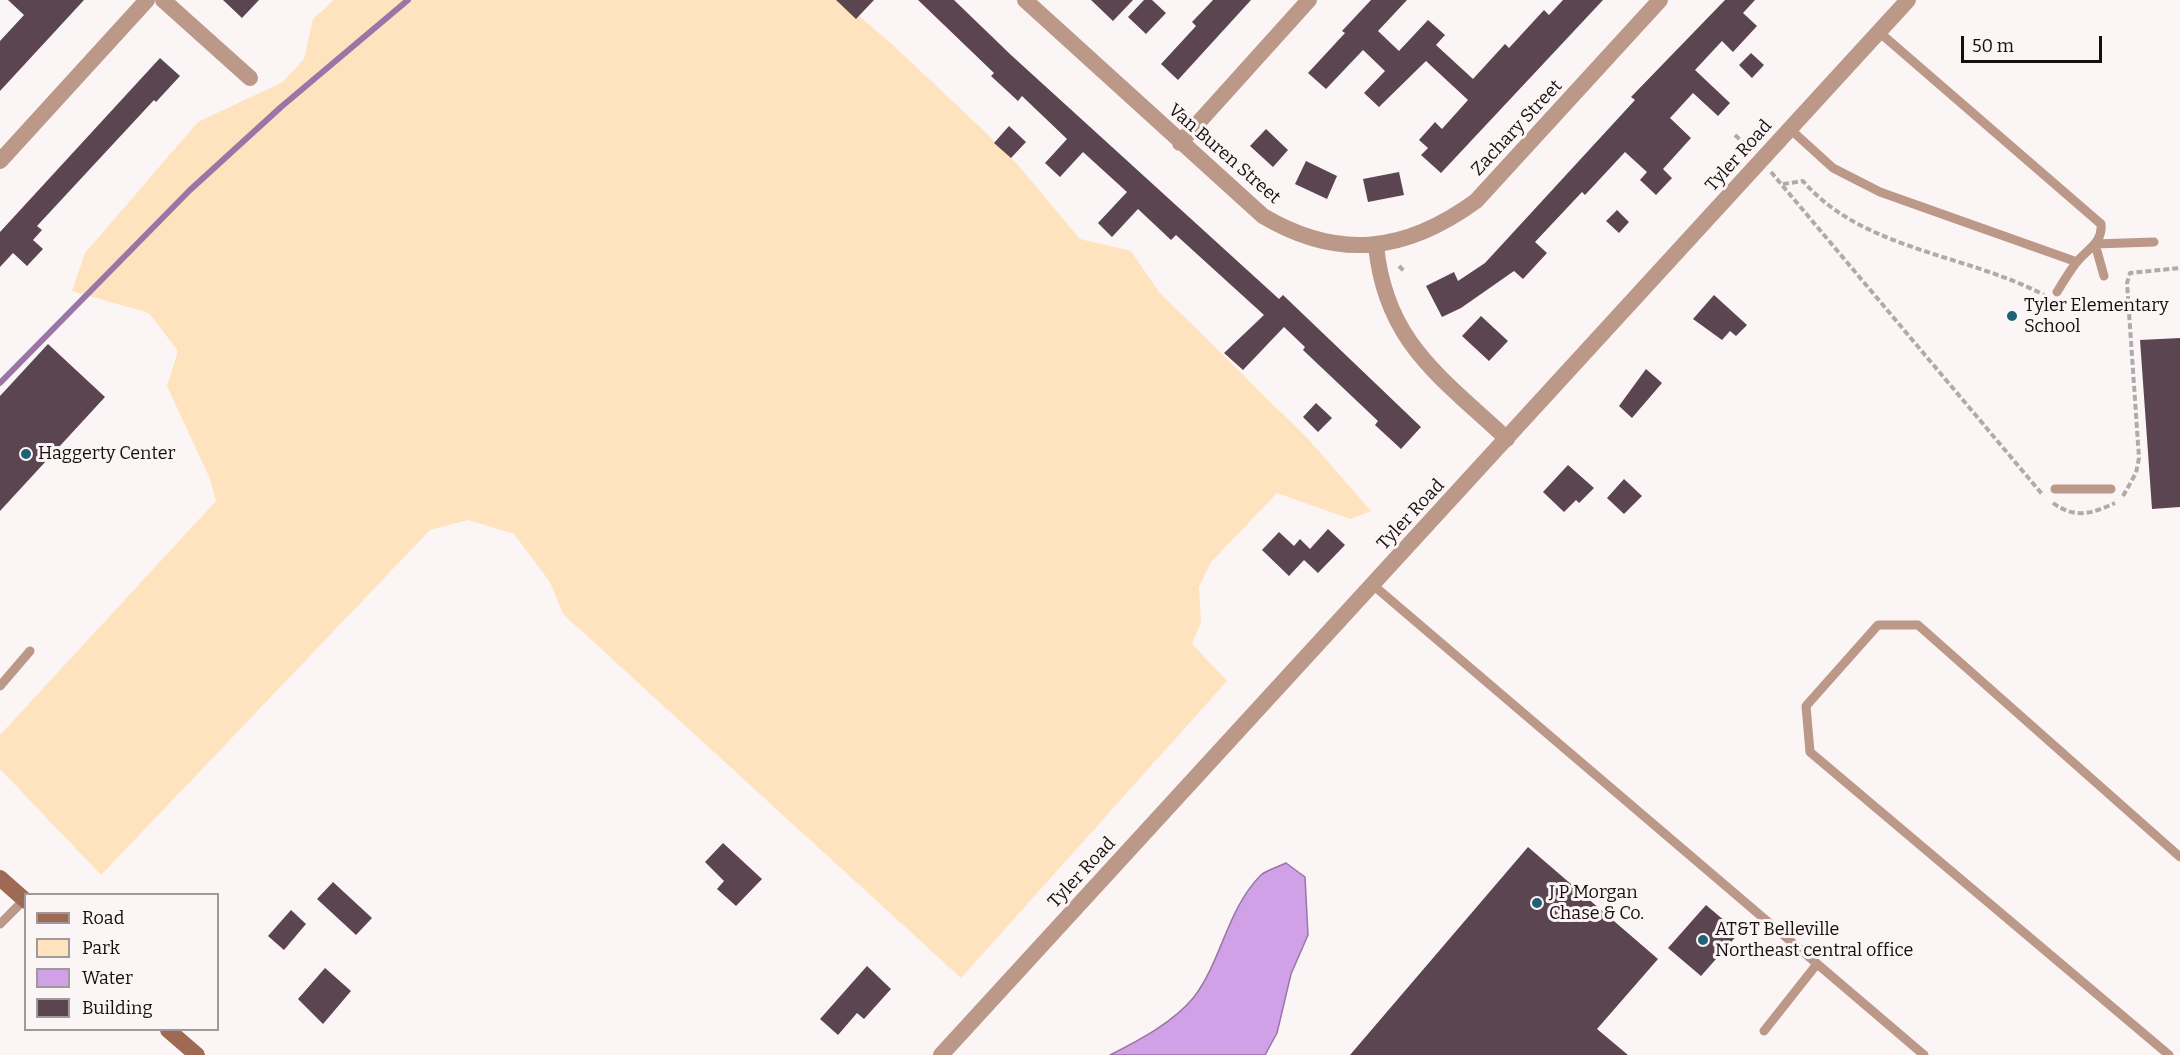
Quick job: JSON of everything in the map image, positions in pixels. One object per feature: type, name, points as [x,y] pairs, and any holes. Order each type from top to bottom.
[{"type":"main road","points":[[0,878],[24,899]]},
{"type":"main road","points":[[170,1031],[197,1055]]},
{"type":"street","points":[[0,161],[147,0]]},
{"type":"street","points":[[164,0],[250,78]]},
{"type":"street","name":"Van Buren Street","points":[[1024,0],[1247,204],[1279,226],[1328,243],[1376,245]]},
{"type":"street","points":[[1180,143],[1309,0]]},
{"type":"street","name":"Zachary Street","points":[[1376,245],[1428,231],[1476,201],[1660,0]]},
{"type":"street","name":"Tyler Road","points":[[941,1055],[1908,0]]},
{"type":"street","points":[[1376,245],[1384,295],[1406,340],[1422,360],[1507,439]]},
{"type":"lane","points":[[1879,32],[2101,224],[2102,234],[2077,262],[2057,292]]},
{"type":"lane","points":[[1790,129],[1833,168],[1880,192],[2077,262]]},
{"type":"lane","points":[[2095,244],[2154,242]]},
{"type":"lane","points":[[2095,244],[2103,276]]},
{"type":"lane","points":[[2055,489],[2111,489]]},
{"type":"lane","points":[[1373,585],[1924,1055]]},
{"type":"lane","points":[[2169,1055],[1810,752],[1806,706],[1878,625],[1918,625],[2180,857]]},
{"type":"lane","points":[[0,686],[30,651]]},
{"type":"lane","points":[[0,924],[24,901]]},
{"type":"lane","points":[[1764,1031],[1817,964]]},
{"type":"path","points":[[1735,135],[1783,184],[2024,474],[2045,497],[2066,513],[2082,514],[2101,510],[2116,502],[2128,491],[2139,458],[2127,283],[2130,273],[2180,268]]},
{"type":"path","points":[[1783,184],[1803,181],[1830,209],[1855,222],[1907,245],[1990,271],[2048,297]]},
{"type":"path","points":[[1399,266],[1405,272]]},
{"type":"green space","points":[[334,0],[841,0],[895,47],[1017,164],[1080,239],[1131,251],[1159,292],[1309,440],[1371,511],[1350,519],[1277,493],[1211,562],[1199,587],[1201,622],[1192,644],[1227,681],[961,978],[563,614],[550,582],[514,534],[468,520],[430,530],[101,875],[0,769],[0,735],[216,501],[210,479],[167,386],[178,351],[149,313],[72,291],[85,253],[198,122],[283,82],[304,59],[313,19]]},
{"type":"water","points":[[1286,863],[1305,877],[1308,935],[1291,974],[1277,1033],[1265,1055],[1110,1055],[1155,1030],[1186,1006],[1204,983],[1232,919],[1250,888],[1263,873]]},
{"type":"building","points":[[8,0],[84,0],[0,91],[0,41],[24,15]]},
{"type":"building","points":[[223,0],[259,0],[242,18]]},
{"type":"building","points":[[836,0],[874,0],[856,19]]},
{"type":"building","points":[[918,0],[954,0],[1011,55],[1279,299],[1283,295],[1421,427],[1401,449],[1375,425],[1378,421],[1303,350],[1305,347],[1284,327],[1243,370],[1224,353],[1264,315],[1176,235],[1171,240],[1138,209],[1112,237],[1098,223],[1127,192],[1083,152],[1060,177],[1045,163],[1067,139],[1022,96],[1018,101],[991,76],[994,73]]},
{"type":"building","points":[[1091,0],[1133,0],[1113,21]]},
{"type":"building","points":[[1144,0],[1152,0],[1166,13],[1146,34],[1128,17]]},
{"type":"building","points":[[1213,0],[1251,0],[1178,80],[1161,64],[1196,26],[1192,22]]},
{"type":"building","points":[[1371,0],[1407,0],[1378,31],[1399,51],[1428,20],[1445,35],[1436,45],[1473,79],[1505,44],[1509,48],[1544,10],[1549,15],[1563,0],[1603,0],[1441,173],[1421,155],[1428,148],[1419,140],[1435,122],[1442,129],[1468,100],[1426,61],[1379,107],[1364,93],[1385,71],[1363,50],[1326,89],[1308,73],[1345,33],[1342,31]]},
{"type":"building","points":[[1725,0],[1755,0],[1743,13],[1757,26],[1733,52],[1722,41],[1695,70],[1730,103],[1718,116],[1693,93],[1670,118],[1691,138],[1663,169],[1672,178],[1656,195],[1640,180],[1647,172],[1625,152],[1585,195],[1582,192],[1535,242],[1547,253],[1523,279],[1514,271],[1461,308],[1442,317],[1426,286],[1454,272],[1458,281],[1485,263],[1635,100],[1631,97]]},
{"type":"building","points":[[1751,53],[1764,65],[1752,78],[1739,65]]},
{"type":"building","points":[[160,58],[180,76],[156,102],[154,100],[37,226],[42,230],[33,240],[43,249],[27,266],[13,253],[0,267],[0,232]]},
{"type":"building","points":[[1009,126],[1026,142],[1011,158],[994,143]]},
{"type":"building","points":[[1266,129],[1288,150],[1273,167],[1250,146]]},
{"type":"building","points":[[1306,161],[1337,176],[1327,199],[1295,184]]},
{"type":"building","points":[[1399,172],[1404,195],[1368,202],[1363,179]]},
{"type":"building","points":[[1617,210],[1629,222],[1619,233],[1606,221]]},
{"type":"building","points":[[1714,295],[1747,325],[1736,336],[1730,331],[1722,340],[1693,319]]},
{"type":"building","points":[[1481,316],[1508,341],[1489,361],[1462,336]]},
{"type":"building","points":[[2180,338],[2180,507],[2152,509],[2140,340]]},
{"type":"building","name":"Haggerty Center","points":[[48,344],[105,397],[0,511],[0,396]]},
{"type":"building","points":[[1646,369],[1662,383],[1632,418],[1619,406]]},
{"type":"building","points":[[1316,403],[1332,418],[1318,432],[1303,417]]},
{"type":"building","points":[[1568,465],[1594,488],[1579,503],[1576,500],[1564,512],[1543,492]]},
{"type":"building","points":[[1624,479],[1642,496],[1624,514],[1607,498]]},
{"type":"building","points":[[1328,529],[1345,545],[1318,573],[1304,560],[1289,576],[1262,550],[1279,532],[1294,546],[1300,539],[1310,549]]},
{"type":"building","points":[[723,843],[762,879],[736,906],[717,889],[724,881],[705,862]]},
{"type":"building","name":"J P Morgan Chase & Co.","points":[[1528,847],[1658,959],[1597,1029],[1628,1055],[1350,1055]]},
{"type":"building","points":[[333,882],[372,918],[356,935],[317,899]]},
{"type":"building","name":"AT&T Belleville Northeast central office","points":[[1706,905],[1739,933],[1701,976],[1668,948]]},
{"type":"building","points":[[291,910],[306,924],[284,950],[268,936]]},
{"type":"building","points":[[867,966],[891,989],[864,1019],[857,1013],[838,1035],[820,1019]]},
{"type":"building","points":[[325,968],[351,991],[323,1024],[298,999]]},
{"type":"waterway","points":[[0,383],[190,190],[281,107],[408,0]]},
{"type":"place","name":"Tyler Elementary School","points":[[2012,316]]},
{"type":"place","name":"Haggerty Center","points":[[26,454]]},
{"type":"place","name":"J P Morgan Chase & Co.","points":[[1537,903]]},
{"type":"place","name":"AT&T Belleville Northeast central office","points":[[1703,940]]}]
